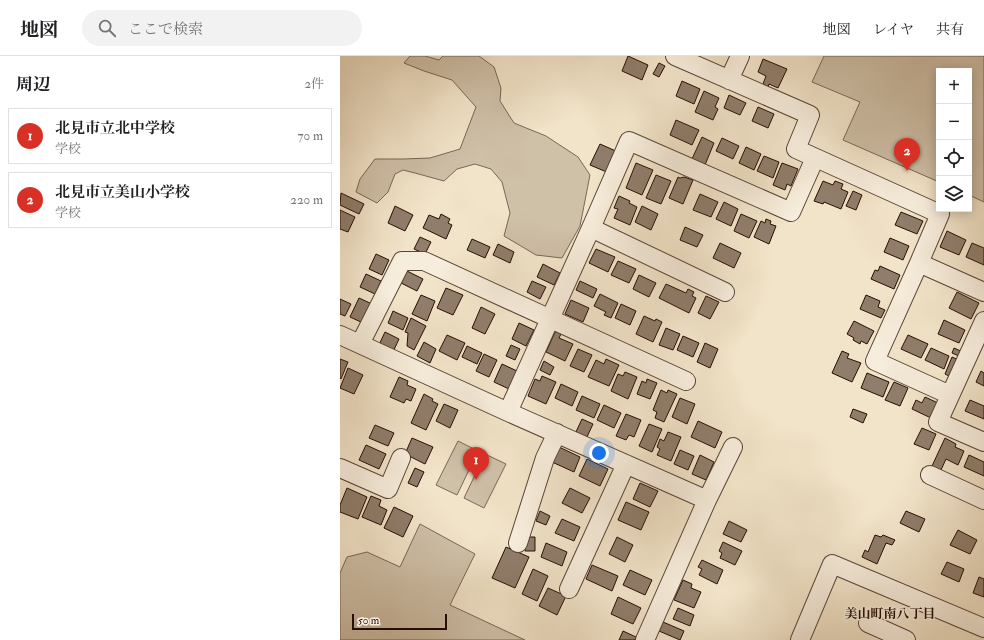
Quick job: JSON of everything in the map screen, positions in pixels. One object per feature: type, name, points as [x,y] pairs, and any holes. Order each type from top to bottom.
[{"type":"street","points":[[675,56],[810,115],[796,149],[940,214],[875,361],[950,395]]},
{"type":"street","points":[[729,80],[740,56]]},
{"type":"street","points":[[508,412],[629,141],[791,212],[815,158]]},
{"type":"street","points":[[591,228],[725,292]]},
{"type":"street","points":[[360,344],[402,261],[424,261],[686,381]]},
{"type":"street","points":[[919,263],[984,292]]},
{"type":"street","points":[[984,321],[938,422],[984,442]]},
{"type":"street","points":[[340,335],[508,412],[707,500]]},
{"type":"street","points":[[518,543],[545,458],[557,433]]},
{"type":"street","points":[[645,640],[707,500],[733,447]]},
{"type":"street","points":[[340,468],[388,489],[401,458]]},
{"type":"street","points":[[569,589],[626,464]]},
{"type":"street","points":[[930,475],[984,500]]},
{"type":"street","points":[[800,640],[832,564],[984,628]]},
{"type":"street","points":[[868,623],[906,640]]},
{"type":"street","points":[[981,640],[984,634]]},
{"type":"shaded area","points":[[410,56],[425,56],[439,60],[443,56],[479,56],[494,67],[501,88],[500,101],[514,123],[546,136],[578,157],[590,175],[580,226],[562,258],[536,255],[504,236],[510,213],[502,182],[491,169],[475,164],[457,169],[444,181],[403,170],[395,174],[388,192],[377,203],[356,192],[360,179],[375,159],[430,158],[460,149],[476,107],[452,80],[404,63]]},
{"type":"shaded area","points":[[824,56],[984,56],[984,202],[972,196],[972,68],[936,68],[936,181],[843,140],[860,102],[812,82]]},
{"type":"shaded area","points":[[458,441],[478,451],[457,495],[436,485]]},
{"type":"shaded area","points":[[485,454],[506,464],[484,508],[464,498]]},
{"type":"shaded area","points":[[420,524],[475,554],[450,605],[525,640],[340,640],[340,573],[347,557],[367,552],[400,567]]},
{"type":"building","points":[[628,56],[648,65],[642,80],[622,71]]},
{"type":"building","points":[[763,59],[787,69],[778,88],[769,84],[768,87],[763,84],[766,76],[758,72]]},
{"type":"building","points":[[659,63],[665,66],[659,77],[653,74]]},
{"type":"building","points":[[682,81],[700,89],[694,104],[676,96]]},
{"type":"building","points":[[704,91],[719,98],[715,107],[718,109],[713,120],[695,112]]},
{"type":"building","points":[[729,95],[746,103],[740,115],[724,108]]},
{"type":"building","points":[[758,107],[774,114],[768,128],[752,121]]},
{"type":"building","points":[[676,120],[699,130],[692,145],[670,135]]},
{"type":"building","points":[[702,137],[714,143],[705,165],[692,159]]},
{"type":"building","points":[[722,138],[739,146],[733,159],[716,151]]},
{"type":"building","points":[[600,144],[618,152],[609,173],[590,165]]},
{"type":"building","points":[[746,147],[761,154],[754,170],[739,163]]},
{"type":"building","points":[[764,156],[779,162],[773,178],[757,171]]},
{"type":"building","points":[[636,163],[653,170],[642,195],[626,188]]},
{"type":"building","points":[[782,163],[798,169],[791,186],[787,184],[785,190],[773,185]]},
{"type":"building","points":[[656,175],[671,181],[661,204],[646,198]]},
{"type":"building","points":[[678,177],[693,180],[683,204],[669,198]]},
{"type":"building","points":[[823,181],[833,185],[835,181],[843,184],[841,189],[848,192],[841,209],[824,202],[823,204],[814,201]]},
{"type":"building","points":[[853,191],[862,195],[856,210],[846,206]]},
{"type":"building","points":[[341,193],[364,204],[359,214],[340,205]]},
{"type":"building","points":[[700,194],[718,202],[711,217],[693,210]]},
{"type":"building","points":[[619,196],[630,201],[629,203],[637,207],[630,225],[614,218],[618,209],[614,208]]},
{"type":"building","points":[[724,202],[738,209],[731,226],[716,219]]},
{"type":"building","points":[[395,206],[413,215],[405,231],[388,223]]},
{"type":"building","points":[[642,206],[658,214],[651,230],[635,222]]},
{"type":"building","points":[[340,210],[355,217],[348,232],[340,229]]},
{"type":"building","points":[[901,212],[923,221],[917,234],[895,225]]},
{"type":"building","points":[[441,214],[450,219],[448,223],[452,225],[446,239],[423,228],[429,215],[439,219]]},
{"type":"building","points":[[741,214],[757,221],[749,238],[734,231]]},
{"type":"building","points":[[766,219],[771,221],[770,224],[776,226],[769,244],[754,237],[761,221],[765,223]]},
{"type":"building","points":[[685,227],[703,235],[697,247],[680,240]]},
{"type":"building","points":[[947,231],[966,240],[959,255],[940,247]]},
{"type":"building","points":[[420,237],[431,242],[425,254],[414,249]]},
{"type":"building","points":[[890,238],[909,246],[903,260],[884,252]]},
{"type":"building","points":[[472,239],[490,247],[485,258],[467,250]]},
{"type":"building","points":[[720,243],[741,253],[734,268],[713,258]]},
{"type":"building","points":[[972,243],[984,248],[984,265],[966,257]]},
{"type":"building","points":[[498,244],[514,252],[510,263],[493,255]]},
{"type":"building","points":[[596,249],[615,257],[608,272],[589,263]]},
{"type":"building","points":[[376,254],[389,260],[382,275],[369,269]]},
{"type":"building","points":[[618,261],[636,269],[629,283],[611,275]]},
{"type":"building","points":[[543,264],[560,273],[554,285],[537,277]]},
{"type":"building","points":[[880,266],[900,275],[894,289],[871,279],[875,270],[878,271]]},
{"type":"building","points":[[407,271],[423,279],[417,291],[401,283]]},
{"type":"building","points":[[366,274],[381,281],[375,294],[360,287]]},
{"type":"building","points":[[639,275],[656,283],[649,297],[633,289]]},
{"type":"building","points":[[532,281],[546,287],[540,299],[527,292]]},
{"type":"building","points":[[580,281],[597,289],[593,298],[576,290]]},
{"type":"building","points":[[666,284],[686,293],[688,289],[694,292],[692,296],[696,298],[689,313],[659,298]]},
{"type":"building","points":[[446,288],[463,295],[453,315],[437,308]]},
{"type":"building","points":[[957,292],[979,303],[971,319],[949,308]]},
{"type":"building","points":[[600,294],[618,303],[611,318],[604,315],[606,312],[594,306]]},
{"type":"building","points":[[421,295],[435,301],[427,321],[412,314]]},
{"type":"building","points":[[866,295],[880,301],[878,307],[885,310],[881,318],[860,309]]},
{"type":"building","points":[[706,296],[719,302],[710,319],[698,313]]},
{"type":"building","points":[[359,298],[372,304],[363,323],[350,317]]},
{"type":"building","points":[[340,299],[351,304],[345,316],[340,314]]},
{"type":"building","points":[[571,300],[589,308],[583,322],[565,314]]},
{"type":"building","points":[[621,304],[636,311],[630,325],[615,318]]},
{"type":"building","points":[[481,307],[495,314],[485,334],[472,328]]},
{"type":"building","points":[[393,311],[408,318],[403,330],[388,323]]},
{"type":"building","points":[[644,316],[655,321],[656,319],[662,322],[653,342],[636,334]]},
{"type":"building","points":[[411,318],[426,326],[414,350],[407,346],[408,333],[405,332]]},
{"type":"building","points":[[944,320],[965,330],[959,343],[938,334]]},
{"type":"building","points":[[854,321],[874,331],[867,344],[861,341],[860,344],[847,334]]},
{"type":"building","points":[[519,323],[534,330],[526,346],[512,339]]},
{"type":"building","points":[[666,328],[680,334],[673,350],[659,345]]},
{"type":"building","points":[[556,330],[562,332],[559,338],[573,344],[565,361],[546,352]]},
{"type":"building","points":[[385,332],[399,339],[392,354],[378,347]]},
{"type":"building","points":[[447,335],[465,343],[457,360],[439,351]]},
{"type":"building","points":[[908,335],[928,344],[921,358],[901,349]]},
{"type":"building","points":[[683,336],[699,343],[693,357],[677,350]]},
{"type":"building","points":[[424,342],[436,349],[430,363],[417,356]]},
{"type":"building","points":[[705,343],[718,349],[710,368],[697,362]]},
{"type":"building","points":[[511,345],[520,349],[515,360],[506,356]]},
{"type":"building","points":[[467,346],[482,353],[477,364],[462,357]]},
{"type":"building","points":[[931,348],[949,356],[944,369],[925,360]]},
{"type":"building","points":[[954,348],[963,352],[961,357],[952,353]]},
{"type":"building","points":[[578,349],[592,355],[584,372],[570,366]]},
{"type":"building","points":[[842,351],[849,354],[847,358],[861,363],[852,382],[832,373]]},
{"type":"building","points":[[484,354],[497,360],[489,377],[476,371]]},
{"type":"building","points":[[952,357],[959,360],[951,377],[945,374]]},
{"type":"building","points":[[340,359],[348,362],[341,379],[340,378]]},
{"type":"building","points":[[606,359],[619,365],[609,386],[588,377],[596,360],[604,364]]},
{"type":"building","points":[[544,361],[554,367],[550,375],[540,370]]},
{"type":"building","points":[[502,364],[517,371],[509,389],[494,382]]},
{"type":"building","points":[[348,368],[363,375],[354,394],[340,388]]},
{"type":"building","points":[[981,371],[984,373],[984,386],[976,382]]},
{"type":"building","points":[[625,372],[637,377],[628,399],[611,391],[618,374],[623,376]]},
{"type":"building","points":[[867,373],[889,382],[883,397],[861,388]]},
{"type":"building","points":[[542,376],[556,382],[546,404],[528,396],[535,379],[540,381]]},
{"type":"building","points":[[399,377],[408,381],[407,385],[416,389],[411,401],[406,399],[404,403],[390,397]]},
{"type":"building","points":[[647,379],[657,383],[650,399],[637,394],[642,381],[646,383]]},
{"type":"building","points":[[894,382],[908,388],[900,406],[885,400]]},
{"type":"building","points":[[561,384],[578,392],[572,406],[555,398]]},
{"type":"building","points":[[661,390],[667,393],[668,390],[677,394],[664,422],[655,418],[657,412],[653,410]]},
{"type":"building","points":[[424,394],[438,404],[426,430],[411,423]]},
{"type":"building","points":[[582,396],[600,404],[594,418],[576,410]]},
{"type":"building","points":[[925,397],[938,403],[931,418],[912,409],[916,400],[922,403]]},
{"type":"building","points":[[680,398],[695,404],[687,424],[672,417]]},
{"type":"building","points":[[970,400],[984,406],[984,419],[965,411]]},
{"type":"building","points":[[444,404],[458,410],[450,428],[436,421]]},
{"type":"building","points":[[604,405],[621,413],[614,428],[597,420]]},
{"type":"building","points":[[853,409],[867,414],[863,423],[850,417]]},
{"type":"building","points":[[626,414],[641,420],[634,437],[629,435],[626,440],[616,436]]},
{"type":"building","points":[[582,419],[593,424],[586,439],[575,434]]},
{"type":"building","points":[[698,421],[722,432],[715,448],[691,437]]},
{"type":"building","points":[[649,424],[662,429],[652,452],[639,446]]},
{"type":"building","points":[[375,425],[394,433],[388,446],[369,438]]},
{"type":"building","points":[[922,428],[936,434],[929,450],[914,444]]},
{"type":"building","points":[[668,432],[681,437],[671,461],[657,455],[660,449],[657,447],[660,439],[664,441]]},
{"type":"building","points":[[412,438],[433,447],[425,464],[405,454]]},
{"type":"building","points":[[945,438],[956,444],[955,447],[964,451],[958,465],[946,459],[941,470],[932,466]]},
{"type":"building","points":[[366,445],[386,454],[379,469],[359,460]]},
{"type":"building","points":[[559,447],[580,457],[574,472],[552,462]]},
{"type":"building","points":[[680,450],[694,456],[688,470],[674,464]]},
{"type":"building","points":[[700,455],[714,462],[706,480],[692,474]]},
{"type":"building","points":[[969,455],[984,462],[984,476],[964,467]]},
{"type":"building","points":[[587,459],[608,469],[600,486],[579,476]]},
{"type":"building","points":[[415,468],[424,472],[417,487],[408,483]]},
{"type":"building","points":[[640,483],[658,491],[650,507],[633,499]]},
{"type":"building","points":[[347,488],[367,497],[358,519],[340,512],[340,505]]},
{"type":"building","points":[[570,488],[590,498],[582,513],[562,503]]},
{"type":"building","points":[[371,496],[381,500],[379,506],[387,510],[381,525],[362,517]]},
{"type":"building","points":[[626,502],[649,512],[641,530],[618,520]]},
{"type":"building","points":[[394,507],[413,516],[403,537],[384,528]]},
{"type":"building","points":[[540,511],[550,516],[546,525],[536,521]]},
{"type":"building","points":[[906,511],[925,519],[919,532],[900,523]]},
{"type":"building","points":[[562,519],[580,527],[574,541],[555,533]]},
{"type":"building","points":[[729,521],[747,530],[741,542],[723,534]]},
{"type":"building","points":[[958,530],[977,540],[970,554],[950,545]]},
{"type":"building","points":[[875,535],[881,537],[883,535],[895,540],[892,545],[886,543],[877,564],[862,557],[865,550],[868,552]]},
{"type":"building","points":[[525,537],[535,537],[535,551],[525,551]]},
{"type":"building","points":[[617,537],[633,545],[625,562],[609,554]]},
{"type":"building","points":[[723,542],[742,551],[735,565],[720,558],[722,553],[719,551]]},
{"type":"building","points":[[546,543],[567,552],[562,566],[541,557]]},
{"type":"building","points":[[506,547],[529,557],[515,588],[492,578]]},
{"type":"building","points":[[702,560],[723,570],[717,584],[699,575],[702,569],[698,567]]},
{"type":"building","points":[[947,562],[964,569],[959,582],[941,574]]},
{"type":"building","points":[[592,565],[618,576],[612,591],[586,579]]},
{"type":"building","points":[[533,569],[548,576],[537,601],[522,594]]},
{"type":"building","points":[[630,570],[652,580],[645,595],[623,585]]},
{"type":"building","points":[[979,577],[984,579],[984,597],[973,593]]},
{"type":"building","points":[[683,580],[692,584],[691,588],[701,592],[694,608],[674,600]]},
{"type":"building","points":[[548,588],[566,596],[557,615],[539,606]]},
{"type":"building","points":[[618,597],[641,608],[633,624],[611,614]]},
{"type":"building","points":[[678,608],[694,615],[690,626],[673,619]]},
{"type":"building","points":[[663,622],[684,631],[680,640],[659,631]]},
{"type":"building","points":[[623,631],[636,637],[635,640],[619,640]]},
{"type":"place","name":"北見市立美山小学校","points":[[907,171]]},
{"type":"place","name":"北見市立北中学校","points":[[476,480]]},
{"type":"district","name":"美山町南八丁目","points":[[890,613]]}]
